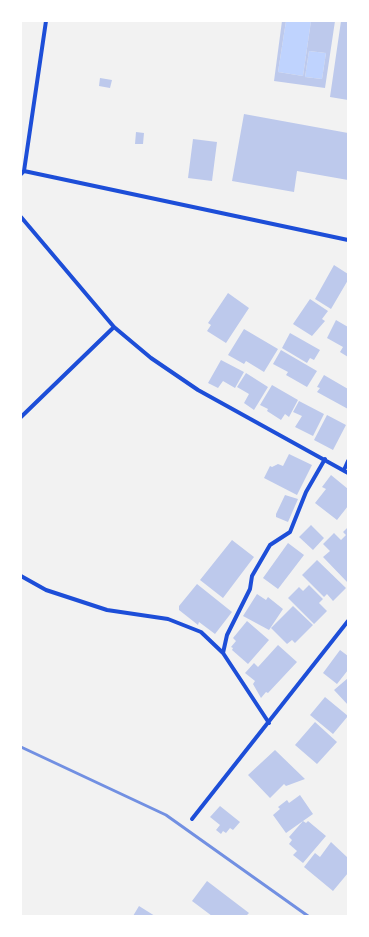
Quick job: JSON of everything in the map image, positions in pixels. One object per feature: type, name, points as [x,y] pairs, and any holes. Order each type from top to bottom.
[{"type":"street","points":[[46,21],[22,172],[348,240]]},
{"type":"street","points":[[21,217],[114,327],[151,358],[198,390],[346,472],[348,461]]},
{"type":"street","points":[[21,417],[114,327]]},
{"type":"street","points":[[223,653],[227,636],[250,589],[252,576],[270,545],[290,532],[306,492],[325,459]]},
{"type":"street","points":[[21,576],[46,590],[107,610],[168,620],[200,632],[223,653],[269,723]]},
{"type":"street","points":[[192,819],[348,622]]},
{"type":"water","points":[[286,21],[311,21],[303,76],[278,72]]},
{"type":"water","points":[[309,51],[326,53],[322,79],[305,77]]},
{"type":"building","points":[[282,21],[286,21],[278,72],[303,76],[311,21],[335,21],[325,88],[274,81]],"holes":[[[309,51],[326,53],[322,79],[305,77]]]},
{"type":"building","points":[[341,21],[348,21],[348,100],[330,97]]},
{"type":"building","points":[[100,78],[112,80],[110,88],[99,86]]},
{"type":"building","points":[[244,114],[348,133],[348,180],[297,171],[294,192],[232,181]]},
{"type":"building","points":[[136,132],[144,133],[143,144],[135,144]]},
{"type":"building","points":[[193,139],[217,142],[212,181],[188,178]]},
{"type":"building","points":[[334,265],[348,274],[348,280],[331,309],[315,299]]},
{"type":"building","points":[[228,293],[249,308],[226,343],[207,331],[211,325],[208,323]]},
{"type":"building","points":[[310,299],[328,311],[322,319],[325,321],[312,336],[293,324]]},
{"type":"building","points":[[336,320],[348,327],[348,357],[340,352],[343,347],[327,338]]},
{"type":"building","points":[[244,329],[278,349],[264,372],[246,361],[244,364],[228,355]]},
{"type":"building","points":[[290,333],[320,350],[314,360],[310,358],[307,363],[282,348]]},
{"type":"building","points":[[281,350],[317,371],[307,387],[286,375],[288,372],[273,364]]},
{"type":"building","points":[[221,360],[244,372],[235,388],[223,381],[218,388],[208,383]]},
{"type":"building","points":[[246,373],[268,387],[254,410],[244,403],[249,394],[237,387]]},
{"type":"building","points":[[324,375],[348,389],[348,409],[317,392],[320,388],[317,387]]},
{"type":"building","points":[[272,385],[298,400],[289,417],[285,414],[281,420],[267,411],[268,409],[260,405]]},
{"type":"building","points":[[299,401],[324,414],[313,436],[295,427],[302,416],[293,412]]},
{"type":"building","points":[[327,415],[346,425],[333,450],[314,440]]},
{"type":"building","points":[[289,454],[312,465],[297,495],[264,478],[270,466],[272,467],[278,464],[283,466]]},
{"type":"building","points":[[331,475],[348,489],[348,506],[337,520],[315,503],[326,489],[322,487]]},
{"type":"building","points":[[285,495],[298,499],[288,522],[276,517]]},
{"type":"building","points":[[311,525],[324,538],[313,550],[299,537]]},
{"type":"building","points":[[348,527],[348,583],[323,557],[330,551],[323,544],[334,533],[341,540],[346,535],[343,532]]},
{"type":"building","points":[[232,540],[254,557],[223,598],[200,580]]},
{"type":"building","points":[[288,543],[304,555],[278,589],[263,578]]},
{"type":"building","points":[[317,560],[346,588],[333,601],[327,594],[324,597],[302,575]]},
{"type":"building","points":[[197,584],[232,612],[215,634],[199,622],[198,625],[179,610],[179,606]]},
{"type":"building","points":[[309,585],[323,599],[319,603],[327,611],[314,624],[288,598],[299,587],[303,591]]},
{"type":"building","points":[[257,594],[266,600],[268,597],[283,609],[269,630],[243,616]]},
{"type":"building","points":[[293,606],[313,625],[295,643],[292,640],[287,644],[271,628]]},
{"type":"building","points":[[247,621],[269,640],[248,664],[232,650],[233,648],[231,647],[236,641],[233,638]]},
{"type":"building","points":[[278,645],[297,662],[268,693],[266,692],[261,698],[253,684],[255,681],[245,673],[254,663],[258,667]]},
{"type":"building","points":[[340,650],[348,656],[348,670],[337,684],[323,673]]},
{"type":"building","points":[[348,678],[348,705],[334,690]]},
{"type":"building","points":[[325,697],[348,716],[333,734],[310,715]]},
{"type":"building","points":[[315,722],[337,742],[317,764],[295,745]]},
{"type":"building","points":[[275,750],[305,779],[286,786],[284,784],[270,798],[248,775]]},
{"type":"building","points":[[300,795],[313,814],[286,833],[273,815],[280,809],[278,807],[287,800],[289,803]]},
{"type":"building","points":[[220,806],[240,822],[233,830],[230,828],[226,833],[223,831],[221,834],[216,830],[220,825],[210,817]]},
{"type":"building","points":[[303,821],[306,823],[308,821],[326,836],[303,863],[293,855],[297,851],[289,844],[292,840],[289,837]]},
{"type":"building","points":[[331,842],[348,858],[348,873],[333,891],[304,867],[315,853],[320,857]]},
{"type":"building","points":[[207,881],[249,913],[246,916],[212,916],[192,901]]},
{"type":"building","points":[[139,906],[155,916],[133,916]]},
{"type":"railway","points":[[21,747],[166,815],[308,916]]}]
